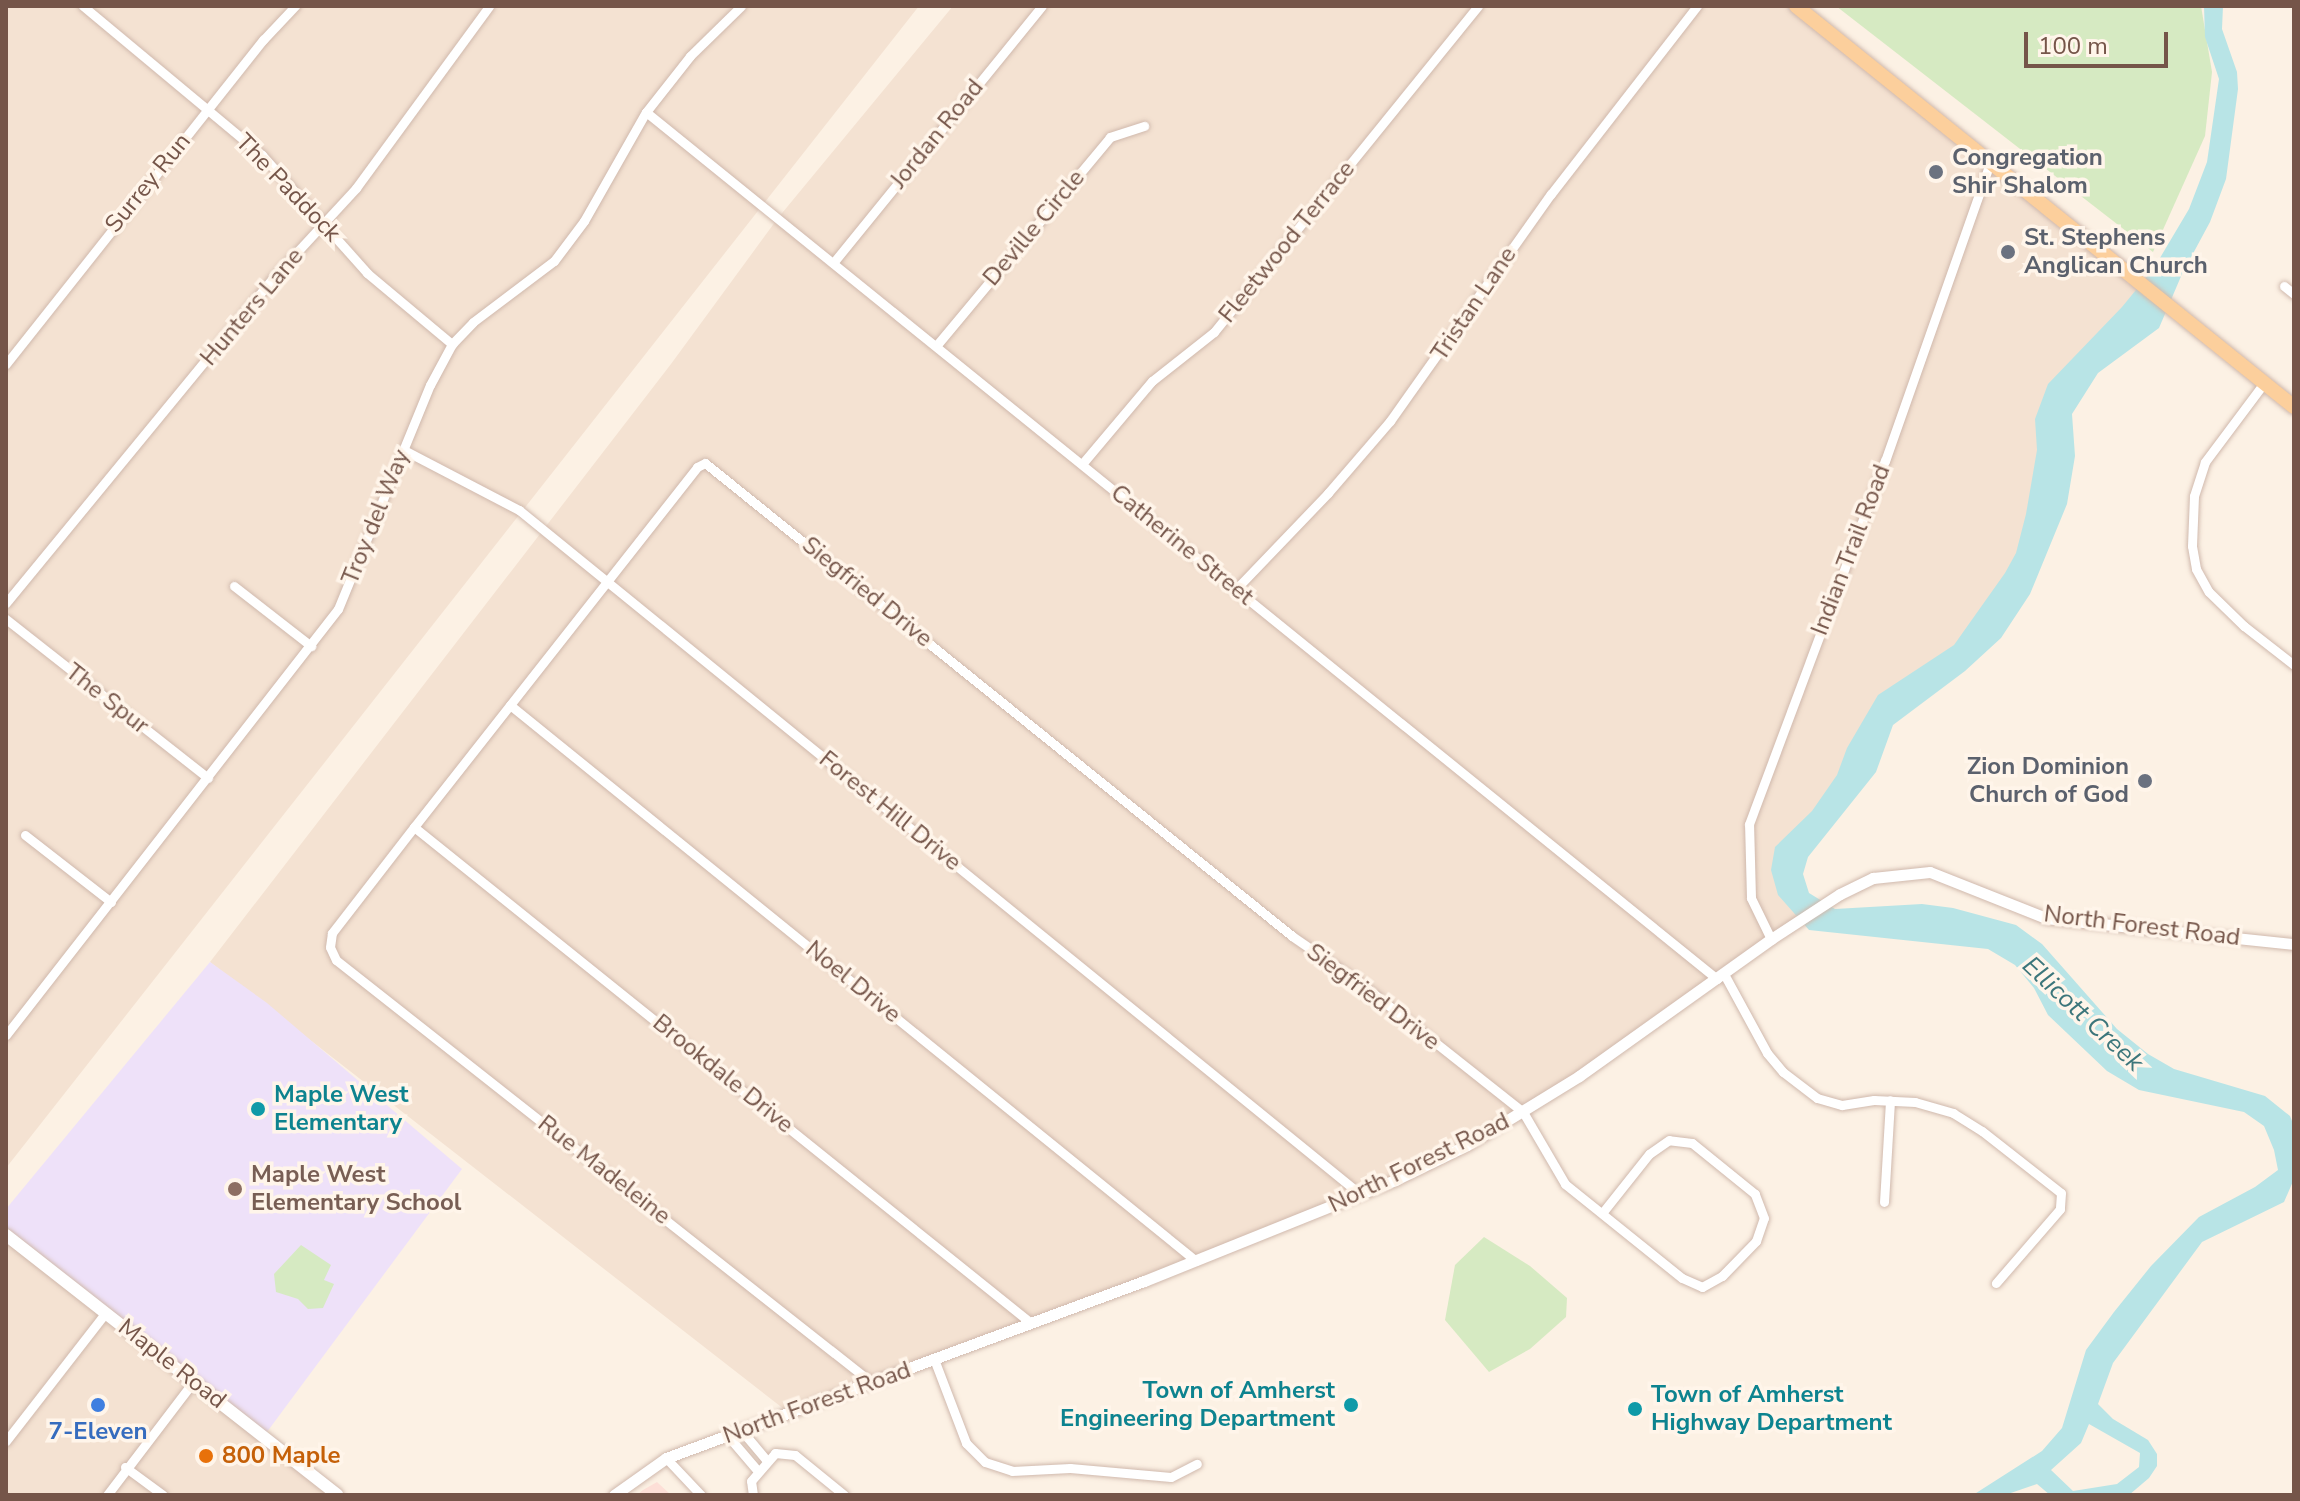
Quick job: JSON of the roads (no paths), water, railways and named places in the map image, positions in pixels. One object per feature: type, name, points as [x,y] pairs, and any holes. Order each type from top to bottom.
[{"type":"main road","points":[[1796,6],[2294,407]]},
{"type":"main road","name":"Maple Road","points":[[6,1235],[337,1495]]},
{"type":"street","name":"The Paddock","points":[[83,6],[262,155],[367,273],[452,344]]},
{"type":"street","points":[[96,17],[104,6]]},
{"type":"street","name":"Surrey Run","points":[[6,364],[207,109],[295,6]]},
{"type":"street","name":"Hunters Lane","points":[[6,603],[274,277],[356,188],[489,6]]},
{"type":"street","name":"Troy del Way","points":[[6,1035],[338,609],[430,385],[452,344],[473,322],[554,261],[584,221],[646,112],[690,56],[741,6]]},
{"type":"street","name":"Jordan Road","points":[[833,263],[1042,6]]},
{"type":"street","name":"Fleetwood Terrace","points":[[1082,464],[1152,381],[1214,332],[1478,6]]},
{"type":"street","name":"Tristan Lane","points":[[1236,589],[1328,493],[1406,402],[1542,206],[1697,6]]},
{"type":"street","name":"Catherine Street","points":[[646,112],[1720,976]]},
{"type":"street","name":"Deville Circle","points":[[936,346],[1110,137],[1144,126]]},
{"type":"street","name":"Indian Trail Road","points":[[1771,939],[1751,898],[1749,824],[1885,461],[1990,163]]},
{"type":"street","points":[[2284,286],[2294,294]]},
{"type":"street","points":[[2264,383],[2205,462],[2194,496],[2192,546],[2196,569],[2209,592],[2244,626],[2294,665]]},
{"type":"street","name":"Forest Hill Drive","points":[[404,450],[519,510],[1360,1194]]},
{"type":"street","name":"Siegfried Drive","points":[[336,960],[330,947],[332,933],[697,467],[705,463],[1292,936],[1359,982],[1523,1112]]},
{"type":"street","points":[[234,586],[311,646]]},
{"type":"street","name":"The Spur","points":[[6,619],[208,778]]},
{"type":"street","name":"Noel Drive","points":[[510,705],[1196,1261]]},
{"type":"street","name":"Brookdale Drive","points":[[414,827],[1031,1323]]},
{"type":"street","points":[[25,835],[111,902]]},
{"type":"street","name":"North Forest Road","points":[[614,1495],[666,1458],[1196,1261],[1360,1194],[1467,1145],[1523,1112],[1771,939],[1800,923],[1840,894],[1873,878],[1930,872],[2046,918],[2294,944]]},
{"type":"street","name":"Rue Madeleine","points":[[336,960],[871,1382]]},
{"type":"street","points":[[1720,976],[1757,1038],[1794,1081],[1817,1098],[1834,1104],[1890,1100],[1934,1106],[1970,1122],[2061,1193],[2060,1209],[1996,1283]]},
{"type":"street","points":[[1884,1202],[1890,1100]]},
{"type":"street","points":[[1523,1112],[1565,1184],[1682,1278],[1702,1287],[1722,1276],[1756,1241],[1764,1218],[1755,1194],[1692,1143],[1669,1140],[1649,1154],[1602,1213]]},
{"type":"street","points":[[6,1441],[106,1312]]},
{"type":"street","points":[[934,1359],[966,1443],[985,1462],[1012,1471],[1070,1468],[1171,1477],[1197,1464]]},
{"type":"street","points":[[107,1495],[125,1467],[193,1382]]},
{"type":"street","points":[[742,1431],[767,1461]]},
{"type":"street","points":[[728,1436],[757,1470]]},
{"type":"street","points":[[753,1495],[751,1481],[757,1470],[775,1453],[795,1455],[844,1495]]},
{"type":"street","points":[[666,1458],[701,1495]]},
{"type":"street","points":[[125,1467],[163,1495]]},
{"type":"water","name":"Ellicott Creek","points":[[2204,6],[2223,6],[2222,29],[2237,72],[2238,89],[2226,179],[2210,222],[2182,274],[2159,328],[2098,373],[2072,414],[2075,456],[2067,504],[2030,594],[2001,638],[1965,671],[1893,725],[1876,772],[1808,857],[1803,874],[1809,893],[1835,909],[1922,904],[1953,908],[2016,925],[2042,944],[2117,1029],[2148,1054],[2174,1069],[2265,1096],[2290,1116],[2294,1126],[2294,1179],[2284,1202],[2202,1242],[2113,1363],[2098,1404],[2113,1419],[2148,1440],[2157,1454],[2157,1466],[2149,1478],[2129,1495],[2050,1495],[2037,1484],[2005,1495],[1973,1495],[2042,1451],[2062,1428],[2086,1350],[2114,1312],[2151,1266],[2199,1217],[2255,1187],[2278,1170],[2274,1150],[2264,1126],[2244,1112],[2139,1090],[2107,1071],[2048,1015],[2034,988],[2015,965],[1988,949],[1809,930],[1778,895],[1771,870],[1775,847],[1812,811],[1837,775],[1847,748],[1878,695],[1954,645],[2016,553],[2037,450],[2035,419],[2048,384],[2122,307],[2154,268],[2189,209],[2207,162],[2219,79],[2205,37]],"holes":[[[2089,1424],[2140,1453],[2139,1467],[2117,1484],[2073,1491],[2051,1470],[2081,1443]]]},
{"type":"place","name":"Congregation Shir Shalom","points":[[1936,172]]},
{"type":"place","name":"St. Stephens Anglican Church","points":[[2008,252]]},
{"type":"place","name":"Zion Dominion Church of God","points":[[2145,781]]},
{"type":"place","name":"Maple West Elementary","points":[[258,1109]]},
{"type":"place","name":"Maple West Elementary School","points":[[235,1189]]},
{"type":"place","name":"7-Eleven","points":[[98,1405]]},
{"type":"place","name":"Town of Amherst Engineering Department","points":[[1351,1405]]},
{"type":"place","name":"Town of Amherst Highway Department","points":[[1635,1409]]},
{"type":"place","name":"800 Maple","points":[[206,1456]]}]
